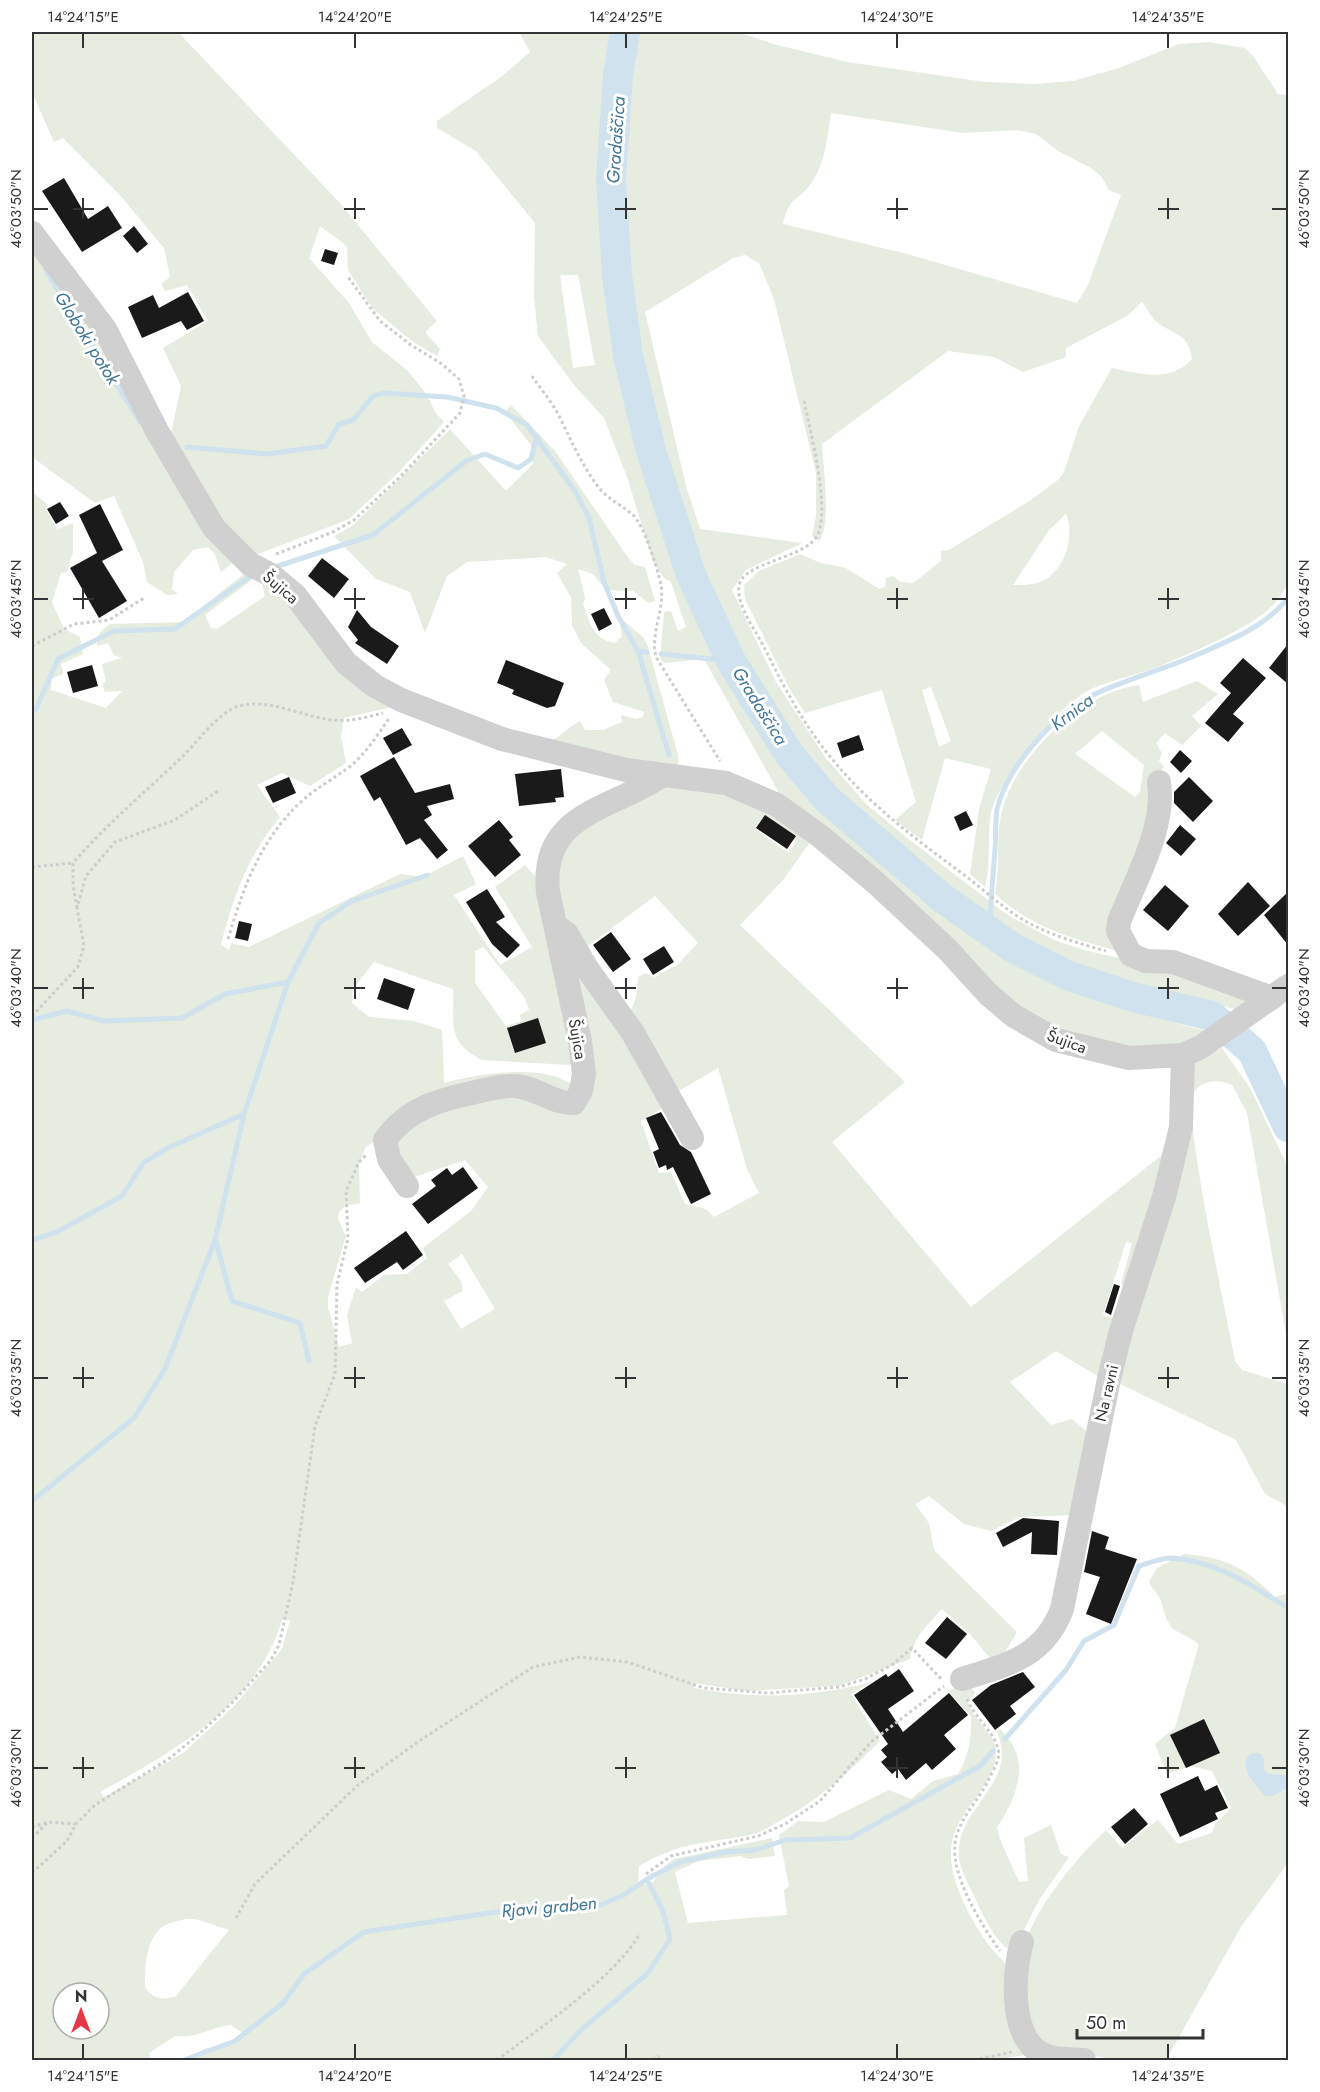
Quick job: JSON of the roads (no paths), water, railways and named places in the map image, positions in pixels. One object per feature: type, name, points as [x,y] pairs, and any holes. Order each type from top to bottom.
[{"type":"street","name":"Šujica","points":[[32,233],[105,329],[157,431],[214,528],[250,564],[271,575],[295,595],[346,663],[398,704],[502,739],[567,757],[660,777],[726,783],[777,805],[820,836],[911,914],[988,994],[1014,1016],[1056,1040],[1083,1049],[1129,1058],[1192,1051]]},
{"type":"street","name":"Šujica","points":[[407,1186],[388,1160],[385,1140],[397,1124],[423,1106],[482,1091],[513,1086],[535,1091],[563,1104],[574,1103],[584,1074],[580,1041],[546,877],[549,854],[558,836],[584,816],[660,777]]},
{"type":"street","points":[[1159,782],[1161,798],[1155,827],[1119,922],[1118,931],[1131,955],[1146,961],[1173,962],[1280,992]]},
{"type":"street","points":[[554,924],[567,934],[586,967],[633,1033],[692,1138]]},
{"type":"street","points":[[1192,1051],[1249,1016],[1280,992]]},
{"type":"street","name":"Na ravni","points":[[962,1679],[992,1670],[1037,1649],[1056,1626],[1062,1609],[1121,1331],[1164,1197],[1180,1127],[1192,1051]]},
{"type":"street","points":[[1019,1951],[1016,1996],[1021,2025],[1032,2046],[1045,2058],[1084,2061]]},
{"type":"water","points":[[1252,1753],[1259,1753],[1264,1759],[1264,1769],[1269,1774],[1285,1775],[1287,1788],[1273,1796],[1265,1796],[1250,1778],[1245,1765],[1247,1757]]},
{"type":"waterway","name":"Gradaščica","points":[[625,32],[618,75],[611,178],[617,275],[628,356],[651,451],[691,575],[731,661],[789,754],[827,799],[941,897],[1013,948],[1069,976],[1133,997],[1212,1016],[1252,1051],[1288,1127]]},
{"type":"waterway","name":"Globoki potok","points":[[45,269],[140,422]]},
{"type":"waterway","name":"Globoki potok","points":[[187,447],[267,454],[326,446],[339,424],[353,420],[373,396],[384,393],[447,397],[496,408],[527,425],[575,491],[589,518],[604,582],[618,616],[638,651],[647,652]]},
{"type":"waterway","points":[[275,567],[373,535],[466,461],[485,454],[518,468],[531,459],[537,436]]},
{"type":"waterway","points":[[32,710],[36,709],[58,659],[114,631],[175,629],[249,577]]},
{"type":"waterway","name":"Krnica","points":[[990,932],[997,809],[1011,776],[1035,742],[1049,727],[1080,702],[1108,688],[1188,659],[1237,637],[1270,616],[1288,598]]},
{"type":"waterway","points":[[638,651],[669,755]]},
{"type":"waterway","name":"Globoki potok","points":[[661,654],[731,661]]},
{"type":"waterway","points":[[32,1501],[134,1418],[165,1369],[215,1240],[244,1114],[288,982],[319,923],[352,901],[428,875]]},
{"type":"waterway","points":[[32,1020],[67,1011],[104,1021],[182,1018],[225,994],[288,982]]},
{"type":"waterway","points":[[32,1240],[57,1232],[122,1196],[144,1162],[170,1147],[244,1114]]},
{"type":"waterway","points":[[216,1241],[232,1301],[300,1323],[309,1361]]},
{"type":"waterway","name":"Rjavi graben","points":[[1005,1739],[1066,1670],[1084,1641],[1114,1625],[1139,1566],[1171,1558],[1202,1564],[1232,1576],[1288,1608]]},
{"type":"waterway","name":"Rjavi graben","points":[[184,2060],[235,2041],[283,2003],[304,1974],[364,1932],[496,1912],[598,1906],[622,1896],[647,1879],[680,1862],[725,1852],[756,1850],[785,1840],[850,1838],[980,1766],[993,1751]]},
{"type":"waterway","points":[[553,2060],[581,2030],[648,1973],[670,1939],[663,1911],[647,1879]]}]
